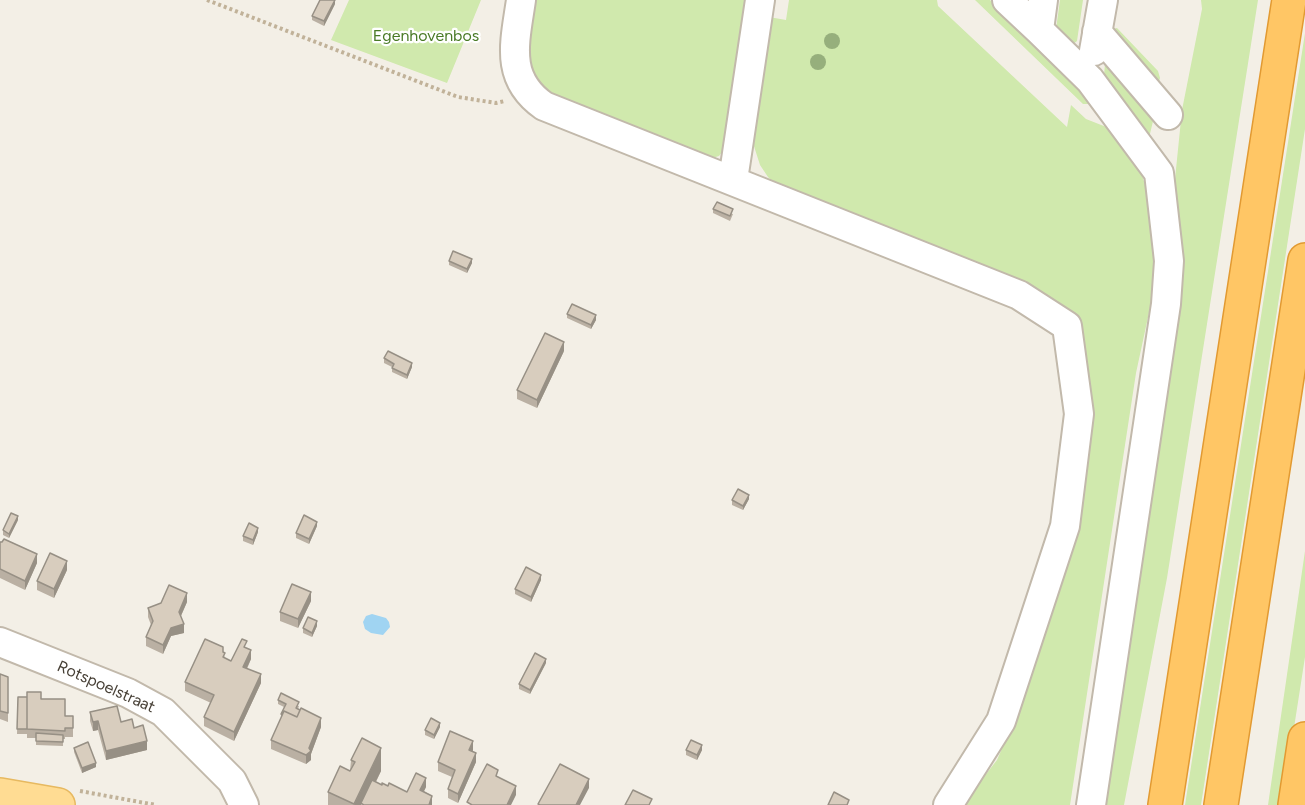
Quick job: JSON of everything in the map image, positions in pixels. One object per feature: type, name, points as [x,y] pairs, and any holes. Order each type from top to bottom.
[{"type":"highway","points":[[1165,805],[1289,0]]},
{"type":"highway","points":[[1221,805],[1305,260]]},
{"type":"highway","points":[[1295,805],[1305,739]]},
{"type":"main road","points":[[0,795],[58,805]]},
{"type":"street","points":[[521,0],[514,60],[518,77],[532,98],[544,106],[1019,295],[1067,326],[1079,414],[1065,526],[1001,721],[948,805]]},
{"type":"street","points":[[1007,0],[1090,80],[1159,172],[1169,261],[1163,326],[1091,805]]},
{"type":"street","points":[[1039,30],[1043,0]]},
{"type":"street","points":[[1090,80],[1103,0]]},
{"type":"street","points":[[733,180],[759,7]]},
{"type":"street","points":[[1097,32],[1168,116]]},
{"type":"street","name":"Rotspoelstraat","points":[[0,642],[128,693],[163,712],[232,781],[244,805]]},
{"type":"path","points":[[207,0],[458,97],[496,103],[532,98]]},
{"type":"green space","name":"Egenhovenbos","points":[[349,0],[481,0],[447,83],[331,40]]},
{"type":"green space","points":[[531,0],[751,0],[726,147],[719,156],[709,159],[536,89],[525,56]]},
{"type":"green space","points":[[789,0],[937,0],[938,6],[1067,127],[1071,105],[1086,119],[1119,132],[1136,156],[1154,213],[1159,266],[1136,373],[1070,805],[962,805],[997,760],[1013,723],[1045,635],[1075,525],[1082,341],[780,189],[768,177],[760,165],[752,140],[769,17],[786,20]]},
{"type":"green space","points":[[975,0],[990,0],[1089,96],[1091,102],[1083,104]]},
{"type":"green space","points":[[1060,0],[1083,0],[1077,41],[1071,46],[1056,29]]},
{"type":"green space","points":[[1201,0],[1258,0],[1167,578],[1124,805],[1103,805],[1179,268],[1175,179],[1182,110],[1202,9]]},
{"type":"green space","points":[[1117,28],[1158,71],[1160,78],[1158,85],[1113,29]]},
{"type":"green space","points":[[1305,33],[1305,129],[1201,805],[1185,805]]},
{"type":"green space","points":[[1105,63],[1154,117],[1149,138],[1104,76]]},
{"type":"green space","points":[[1305,551],[1305,657],[1282,805],[1268,805]]},
{"type":"water","points":[[372,614],[386,618],[389,622],[390,627],[383,635],[371,633],[365,629],[363,622],[366,616]]},
{"type":"building","points":[[320,0],[335,0],[324,21],[312,16]]},
{"type":"building","points":[[717,202],[733,209],[730,216],[713,209]]},
{"type":"building","points":[[453,251],[472,259],[467,269],[449,261]]},
{"type":"building","points":[[572,304],[596,315],[591,325],[567,314]]},
{"type":"building","points":[[545,333],[564,342],[537,400],[517,390]]},
{"type":"building","points":[[388,351],[412,363],[407,375],[392,368],[394,364],[384,358]]},
{"type":"building","points":[[738,489],[749,495],[743,506],[732,500]]},
{"type":"building","points":[[11,513],[18,516],[9,534],[3,530]]},
{"type":"building","points":[[304,515],[317,522],[309,539],[296,533]]},
{"type":"building","points":[[249,523],[258,528],[253,540],[243,536]]},
{"type":"building","points":[[4,539],[37,554],[25,581],[0,569],[0,542]]},
{"type":"building","points":[[50,553],[67,561],[54,589],[37,581]]},
{"type":"building","points":[[526,567],[541,575],[531,597],[515,589]]},
{"type":"building","points":[[292,584],[311,592],[298,619],[280,612]]},
{"type":"building","points":[[169,585],[187,593],[179,612],[184,624],[171,628],[163,645],[146,637],[153,621],[148,608],[161,603]]},
{"type":"building","points":[[308,617],[317,621],[312,633],[303,628]]},
{"type":"building","points":[[205,639],[223,647],[225,653],[223,657],[231,661],[242,639],[247,641],[244,647],[251,650],[243,667],[261,674],[234,732],[204,717],[214,695],[185,682]]},
{"type":"building","points":[[535,653],[546,659],[530,690],[519,684]]},
{"type":"building","points":[[0,674],[8,677],[8,713],[0,711]]},
{"type":"building","points":[[27,692],[41,692],[41,699],[65,699],[65,716],[73,716],[73,728],[65,728],[65,731],[27,729]]},
{"type":"building","points":[[281,693],[299,702],[296,708],[300,710],[297,717],[284,711],[281,714],[286,704],[278,700]]},
{"type":"building","points":[[18,697],[27,697],[27,729],[17,729]]},
{"type":"building","points":[[117,706],[121,722],[132,719],[134,728],[143,725],[147,741],[106,751],[98,721],[93,722],[90,712]]},
{"type":"building","points":[[301,708],[321,718],[309,748],[311,751],[306,755],[271,740],[284,711],[297,717]]},
{"type":"building","points":[[431,718],[440,723],[434,735],[425,730]]},
{"type":"building","points":[[450,731],[473,741],[469,750],[476,753],[458,794],[448,789],[455,770],[438,762]]},
{"type":"building","points":[[36,733],[63,735],[63,742],[36,741]]},
{"type":"building","points":[[362,738],[381,748],[354,804],[328,792],[340,766],[350,771],[355,762],[351,760]]},
{"type":"building","points":[[691,740],[702,745],[697,755],[686,750]]},
{"type":"building","points":[[88,742],[96,763],[82,768],[74,748]]},
{"type":"building","points":[[487,764],[498,770],[496,776],[516,786],[507,805],[472,805],[467,802]]},
{"type":"building","points":[[560,764],[589,779],[576,805],[538,804]]},
{"type":"building","points":[[416,773],[426,778],[420,790],[432,796],[429,805],[364,805],[361,803],[372,780],[382,785],[382,783],[388,786],[389,783],[407,792]]},
{"type":"building","points":[[633,790],[652,799],[649,805],[625,805]]},
{"type":"building","points":[[834,792],[849,800],[847,805],[828,805]]}]
